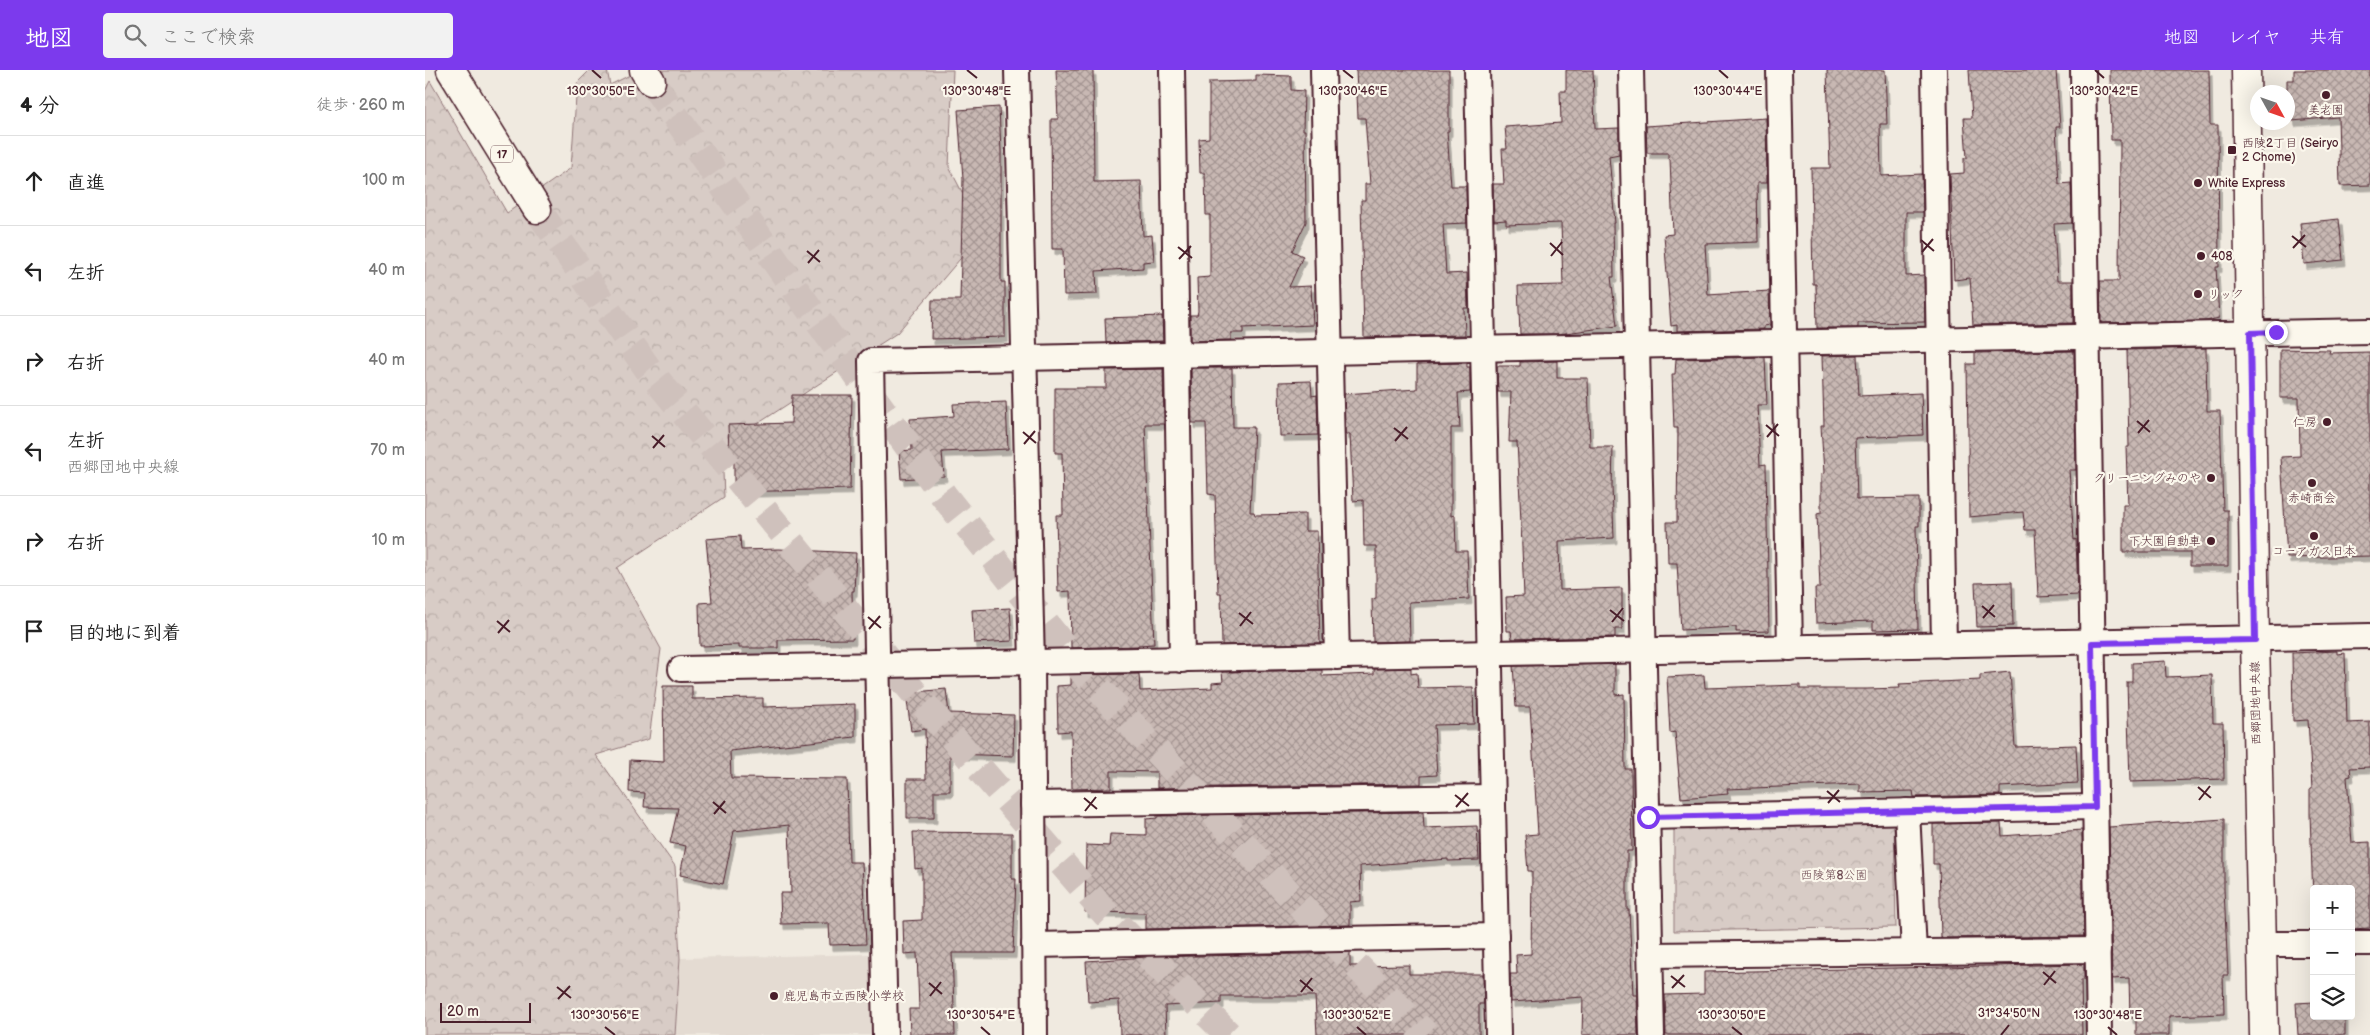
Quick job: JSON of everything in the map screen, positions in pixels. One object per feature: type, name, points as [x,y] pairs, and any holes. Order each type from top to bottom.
[{"type":"main road","name":"17","points":[[451,70],[537,209]]},
{"type":"main road","name":"西郷団地中央線","points":[[2246,70],[2255,640],[2264,1035]]},
{"type":"street","points":[[1017,70],[1031,663],[1035,1035]]},
{"type":"street","points":[[1172,70],[1182,660]]},
{"type":"street","points":[[1323,70],[1337,657]]},
{"type":"street","points":[[1477,70],[1498,1035]]},
{"type":"street","points":[[1631,70],[1652,1035]]},
{"type":"street","points":[[1779,70],[1790,648]]},
{"type":"street","points":[[1934,70],[1943,645]]},
{"type":"street","points":[[2083,70],[2099,1035]]},
{"type":"street","points":[[885,1035],[871,361],[2370,330]]},
{"type":"street","points":[[681,669],[2255,640],[2370,636]]},
{"type":"street","points":[[1033,804],[1493,798]]},
{"type":"street","points":[[1648,817],[2095,807]]},
{"type":"street","points":[[1907,811],[1914,952]]},
{"type":"street","points":[[1034,945],[1496,936]]},
{"type":"street","points":[[2355,943],[2370,943]]},
{"type":"street","points":[[2262,944],[2310,944]]},
{"type":"street","points":[[1651,955],[2097,950]]},
{"type":"shaded area","name":"鹿児島市立西陵小学校","points":[[870,954],[870,1035],[675,1035],[680,958]]},
{"type":"green space","points":[[590,70],[607,70],[610,85],[640,70],[953,70],[949,167],[983,232],[897,333],[722,447],[724,497],[617,568],[661,649],[649,739],[596,755],[675,866],[680,958],[675,1035],[425,1035],[425,91],[430,81],[507,213],[571,168],[577,83]]},
{"type":"green space","name":"西陵第8公園","points":[[1894,821],[1896,927],[1674,931],[1674,826]]},
{"type":"building","points":[[1056,70],[1093,70],[1094,182],[1141,181],[1143,236],[1152,235],[1154,261],[1143,262],[1143,268],[1096,271],[1097,294],[1064,295],[1063,249],[1052,249],[1051,119],[1058,119]]},
{"type":"building","points":[[1356,70],[1449,70],[1449,131],[1447,131],[1451,186],[1466,186],[1467,223],[1443,224],[1446,274],[1467,273],[1468,308],[1464,308],[1465,335],[1364,337],[1361,200],[1365,200],[1365,184],[1370,184],[1365,118],[1358,118]]},
{"type":"building","points":[[1566,70],[1593,70],[1595,129],[1619,128],[1619,154],[1609,156],[1615,223],[1613,223],[1614,277],[1611,277],[1617,326],[1558,334],[1520,334],[1518,286],[1563,285],[1561,223],[1506,225],[1506,220],[1494,221],[1493,184],[1504,184],[1502,149],[1507,149],[1505,127],[1561,123],[1560,91],[1566,91]]},
{"type":"building","points":[[1827,70],[1885,70],[1887,124],[1880,124],[1881,176],[1922,174],[1923,212],[1906,212],[1906,276],[1924,275],[1925,322],[1858,323],[1858,328],[1817,328],[1816,284],[1813,284],[1811,168],[1830,168]]},
{"type":"building","points":[[1969,70],[2056,70],[2060,127],[2056,127],[2059,184],[2071,183],[2072,223],[2054,224],[2057,281],[2073,281],[2073,323],[1973,325],[1970,278],[1954,280],[1950,174],[1964,173],[1964,158],[1967,158],[1964,118],[1972,118]]},
{"type":"building","points":[[2110,70],[2209,70],[2210,125],[2218,125],[2219,267],[2216,267],[2219,318],[2206,321],[2101,323],[2100,281],[2119,281],[2120,140],[2111,140]]},
{"type":"building","points":[[2294,70],[2370,70],[2370,185],[2340,186],[2338,117],[2295,121],[2295,85],[2287,85],[2287,80],[2294,80]]},
{"type":"building","points":[[1256,75],[1291,76],[1291,90],[1304,91],[1303,130],[1305,130],[1306,222],[1292,251],[1303,256],[1289,287],[1311,286],[1313,325],[1243,328],[1243,333],[1231,333],[1231,340],[1190,341],[1190,315],[1197,315],[1198,311],[1197,278],[1210,277],[1210,215],[1206,215],[1205,173],[1200,173],[1199,139],[1209,138],[1209,82],[1256,81]]},
{"type":"building","points":[[999,107],[1001,282],[1005,282],[1005,337],[931,339],[932,300],[960,300],[963,179],[958,110]]},
{"type":"building","points":[[1766,118],[1767,183],[1757,183],[1758,242],[1705,244],[1708,295],[1769,291],[1770,325],[1764,326],[1764,329],[1677,331],[1677,325],[1671,326],[1664,235],[1673,234],[1670,159],[1668,159],[1668,153],[1647,153],[1646,126]]},
{"type":"building","points":[[2339,219],[2343,260],[2304,264],[2300,223]]},
{"type":"building","points":[[1162,316],[1163,341],[1106,343],[1105,318]]},
{"type":"building","points":[[2206,348],[2207,411],[2220,411],[2223,510],[2228,510],[2228,566],[2190,566],[2190,552],[2123,552],[2123,505],[2128,505],[2126,447],[2129,447],[2127,350]]},
{"type":"building","points":[[2280,349],[2330,350],[2329,353],[2370,352],[2370,556],[2287,558],[2281,457],[2300,456],[2299,398],[2280,398]]},
{"type":"building","points":[[2074,351],[2076,470],[2069,470],[2074,540],[2076,539],[2078,595],[2038,597],[2035,530],[2025,530],[2023,512],[1969,517],[1967,364],[1975,364],[1975,353]]},
{"type":"building","points":[[1857,355],[1859,396],[1921,393],[1923,435],[1855,438],[1857,499],[1919,498],[1919,526],[1916,526],[1918,629],[1873,630],[1873,621],[1816,623],[1815,588],[1820,588],[1817,514],[1821,513],[1821,474],[1824,473],[1821,426],[1824,426],[1822,356]]},
{"type":"building","points":[[1765,357],[1767,405],[1757,405],[1760,465],[1766,464],[1769,631],[1736,632],[1736,627],[1681,630],[1677,563],[1668,563],[1667,522],[1677,522],[1678,428],[1674,428],[1672,374],[1675,374],[1676,359]]},
{"type":"building","points":[[1557,361],[1557,378],[1588,378],[1590,447],[1613,447],[1614,538],[1559,541],[1560,590],[1622,588],[1622,629],[1615,629],[1615,637],[1512,639],[1511,631],[1507,631],[1506,597],[1524,596],[1517,442],[1509,442],[1511,392],[1498,392],[1497,366],[1520,366],[1520,362]]},
{"type":"building","points":[[1467,363],[1467,367],[1470,367],[1470,392],[1458,393],[1460,428],[1451,428],[1451,516],[1455,515],[1456,551],[1467,551],[1469,599],[1409,602],[1410,641],[1373,642],[1372,599],[1376,598],[1376,546],[1364,546],[1363,500],[1353,501],[1350,434],[1345,434],[1344,394],[1417,389],[1417,364]]},
{"type":"building","points":[[1191,368],[1232,368],[1233,427],[1254,427],[1250,512],[1254,512],[1255,515],[1305,514],[1305,531],[1317,531],[1320,643],[1222,645],[1221,593],[1218,593],[1215,495],[1208,494],[1206,423],[1192,423]]},
{"type":"building","points":[[1163,369],[1164,424],[1145,424],[1154,644],[1071,648],[1070,591],[1058,592],[1056,515],[1063,515],[1062,453],[1055,453],[1055,388],[1106,388],[1106,370]]},
{"type":"building","points":[[1311,381],[1312,396],[1317,395],[1318,435],[1280,436],[1279,382]]},
{"type":"building","points":[[792,395],[852,395],[850,489],[734,492],[734,452],[729,452],[728,425],[791,423]]},
{"type":"building","points":[[1006,402],[1008,449],[942,452],[944,476],[901,479],[899,451],[912,450],[910,419],[954,416],[953,404]]},
{"type":"building","points":[[740,536],[741,550],[779,549],[856,553],[854,591],[852,591],[853,639],[778,640],[778,648],[739,648],[739,645],[700,646],[699,603],[712,602],[706,539]]},
{"type":"building","points":[[2012,582],[2013,626],[1977,627],[1975,583]]},
{"type":"building","points":[[1010,608],[1012,641],[974,643],[972,610]]},
{"type":"building","points":[[2337,651],[2337,654],[2345,653],[2347,723],[2370,722],[2370,767],[2350,768],[2351,776],[2347,777],[2352,843],[2370,842],[2370,928],[2355,929],[2355,885],[2312,885],[2310,814],[2310,789],[2312,789],[2308,720],[2293,721],[2292,653]]},
{"type":"building","points":[[2165,661],[2166,677],[2212,675],[2213,723],[2223,723],[2224,779],[2130,782],[2127,682],[2132,682],[2132,663]]},
{"type":"building","points":[[1615,664],[1615,695],[1624,694],[1625,769],[1631,769],[1632,851],[1627,851],[1627,910],[1629,910],[1633,995],[1637,995],[1638,1035],[1582,1035],[1583,997],[1511,1002],[1510,974],[1517,974],[1516,955],[1531,954],[1532,871],[1528,871],[1525,835],[1538,834],[1530,707],[1516,707],[1513,666]]},
{"type":"building","points":[[1411,668],[1411,674],[1417,673],[1418,688],[1473,687],[1474,724],[1434,725],[1437,775],[1421,776],[1421,784],[1157,788],[1157,772],[1111,771],[1111,788],[1072,789],[1071,731],[1058,732],[1057,686],[1071,685],[1071,675],[1139,674],[1140,691],[1212,688],[1212,683],[1223,682],[1222,672],[1322,670],[1322,676],[1374,674],[1374,669]]},
{"type":"building","points":[[2010,672],[2015,747],[2076,745],[2078,783],[2000,787],[2000,795],[1914,797],[1913,791],[1860,792],[1860,784],[1727,789],[1728,794],[1681,798],[1675,732],[1670,733],[1667,677],[1704,675],[1705,688],[1800,685],[1800,689],[1867,689],[1900,688],[1899,684],[1980,680],[1980,675]]},
{"type":"building","points":[[663,686],[692,686],[692,699],[763,698],[763,707],[855,704],[855,737],[730,751],[731,778],[847,779],[849,862],[862,862],[866,944],[830,945],[829,923],[781,924],[780,893],[791,893],[789,825],[734,831],[723,884],[680,875],[686,846],[670,843],[678,808],[644,807],[645,793],[629,792],[630,760],[664,762]]},
{"type":"building","points":[[946,689],[949,713],[1014,715],[1013,756],[950,754],[950,791],[934,791],[934,818],[907,818],[907,779],[926,779],[925,729],[911,731],[906,693]]},
{"type":"building","points":[[1423,812],[1424,828],[1477,826],[1479,860],[1448,861],[1448,859],[1360,866],[1361,901],[1350,902],[1350,925],[1146,929],[1146,913],[1085,912],[1086,845],[1109,846],[1110,834],[1146,835],[1146,819],[1157,818],[1157,816]]},
{"type":"building","points":[[2224,819],[2224,889],[2228,975],[2223,975],[2224,1014],[2169,1016],[2169,1035],[2136,1035],[2136,1018],[2130,1018],[2129,978],[2112,979],[2109,827]]},
{"type":"building","points":[[2001,823],[2002,836],[2082,830],[2084,936],[1941,938],[1939,864],[1933,864],[1933,824]]},
{"type":"building","points":[[913,832],[1012,833],[1012,879],[1016,879],[1013,953],[952,953],[955,1035],[910,1035],[909,1009],[919,1009],[917,953],[904,954],[903,921],[922,920],[922,868],[915,869]]},
{"type":"building","points":[[1350,953],[1350,966],[1409,965],[1409,974],[1483,974],[1484,1004],[1479,1004],[1479,1035],[1317,1035],[1315,996],[1221,996],[1221,1003],[1165,1006],[1166,1035],[1120,1035],[1119,1000],[1088,1002],[1086,961],[1147,957]]},
{"type":"building","points":[[2084,964],[2084,980],[2081,980],[2082,1035],[1666,1035],[1665,995],[1704,994],[1704,972]]},
{"type":"building","points":[[2310,1002],[2310,1020],[2345,1020],[2345,1035],[2298,1035],[2296,1003]]},
{"type":"tunnel","points":[[651,81],[778,265],[944,496],[1087,676],[1344,953],[1426,1035]]},
{"type":"tunnel","points":[[537,209],[648,369],[920,700],[1106,914],[1229,1035]]},
{"type":"place","name":"美老園","points":[[2326,95]]},
{"type":"place","name":"西陵2丁目 (Seiryo 2 Chome)","points":[[2232,150]]},
{"type":"place","name":"White Express","points":[[2198,183]]},
{"type":"place","name":"408","points":[[2201,256]]},
{"type":"place","name":"リック","points":[[2198,294]]},
{"type":"place","name":"仁房","points":[[2327,422]]},
{"type":"place","name":"クリーニングみのや","points":[[2211,478]]},
{"type":"place","name":"赤崎商会","points":[[2312,483]]},
{"type":"place","name":"コーアガス日本","points":[[2314,536]]},
{"type":"place","name":"下大園自動車","points":[[2211,541]]},
{"type":"place","name":"鹿児島市立西陵小学校","points":[[774,996]]},
{"type":"route","points":[[1648,817],[2095,807],[2092,643],[2255,640],[2250,333],[2276,332]]}]
